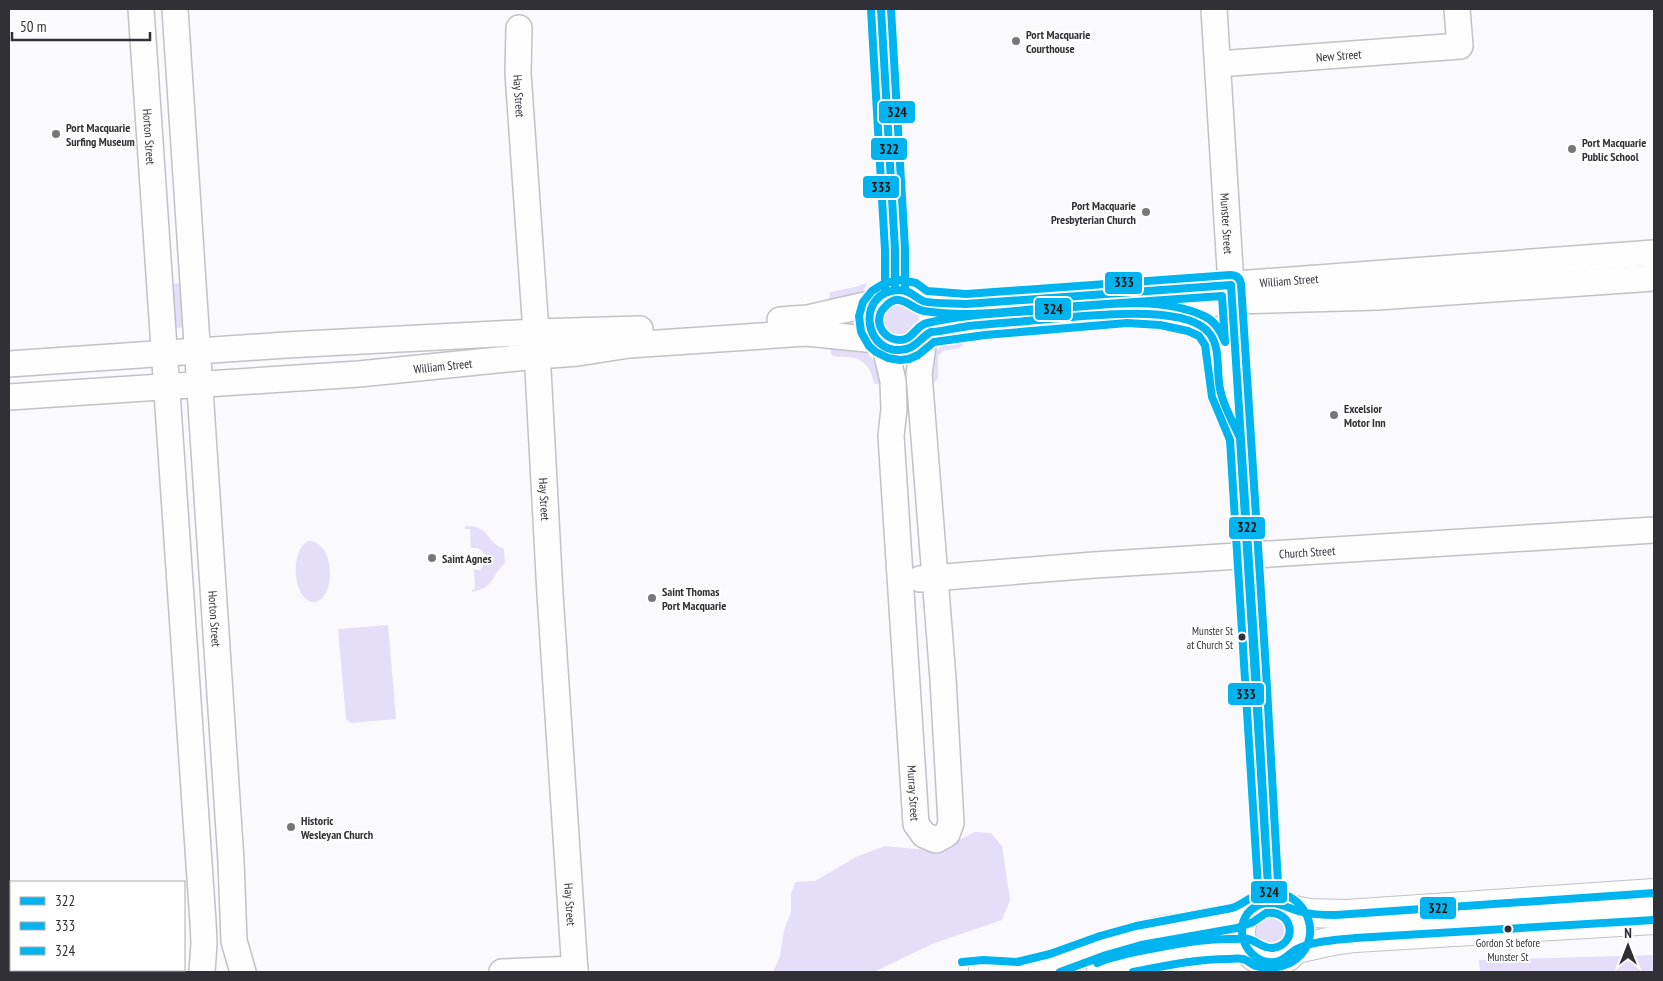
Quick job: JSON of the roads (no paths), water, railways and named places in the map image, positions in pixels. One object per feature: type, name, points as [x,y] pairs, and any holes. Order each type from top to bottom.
[{"type":"main road","points":[[978,972],[1019,972],[1054,964],[1132,937],[1167,929],[1220,922],[1269,908],[1308,913],[1346,914],[1654,894]]},
{"type":"main road","points":[[1282,961],[1300,939],[1301,927],[1298,918],[1269,908],[1243,920],[1241,928],[1242,940],[1246,949],[1257,959],[1269,962],[1282,961],[1333,941],[1355,938],[1654,920]]},
{"type":"main road","points":[[1101,972],[1136,961],[1204,950],[1246,949]]},
{"type":"street","name":"Horton Street","points":[[141,9],[204,943],[202,972]]},
{"type":"street","name":"Horton Street","points":[[175,9],[232,861],[234,941],[244,972]]},
{"type":"street","points":[[881,9],[895,290]]},
{"type":"street","name":"Munster Street","points":[[1214,9],[1269,908]]},
{"type":"street","name":"New Street","points":[[1218,64],[1460,46],[1457,9]]},
{"type":"street","name":"Hay Street","points":[[519,28],[518,72],[537,344],[550,585],[575,971]]},
{"type":"street","name":"William Street","points":[[9,364],[286,345],[537,344],[578,353],[629,345],[806,333],[881,343],[893,350],[902,350],[910,348],[926,336],[961,327],[1135,313],[1295,279],[1654,253]]},
{"type":"street","points":[[159,265],[164,275],[176,278],[186,274],[192,264]]},
{"type":"street","name":"William Street","points":[[9,397],[359,374],[628,330],[808,318],[874,303],[879,296],[895,290],[911,291],[924,301],[966,304],[1231,293],[1377,297],[1654,278]]},
{"type":"street","points":[[924,301],[929,310],[930,319],[926,336]]},
{"type":"street","points":[[874,303],[870,312],[869,322],[871,332],[881,343]]},
{"type":"street","name":"Munster Street","points":[[1135,313],[1196,323],[1205,328],[1212,337],[1216,348],[1220,390],[1240,438]]},
{"type":"street","name":"Murray Street","points":[[881,343],[893,381],[894,409],[891,436],[916,824],[924,835],[936,840],[948,834],[951,823],[943,679],[919,374],[926,336]]},
{"type":"street","points":[[286,345],[275,350],[272,356],[272,365],[278,372],[290,378]]},
{"type":"street","points":[[173,469],[178,461],[187,456],[194,458],[206,467]]},
{"type":"street","name":"Church Street","points":[[900,580],[1248,555],[1654,530]]},
{"type":"street","points":[[210,972],[220,969],[238,972]]},
{"type":"street","points":[[502,972],[575,971]]},
{"type":"place","name":"Port Macquarie Courthouse","points":[[1016,41]]},
{"type":"place","name":"Port Macquarie Surfing Museum","points":[[56,134]]},
{"type":"place","name":"Port Macquarie Public School","points":[[1572,149]]},
{"type":"place","name":"Port Macquarie Presbyterian Church","points":[[1146,212]]},
{"type":"place","name":"Excelsior Motor Inn","points":[[1334,415]]},
{"type":"place","name":"Saint Agnes","points":[[432,558]]},
{"type":"place","name":"Saint Thomas Port Macquarie","points":[[652,598]]},
{"type":"place","name":"Munster St at Church St","points":[[1242,637]]},
{"type":"place","name":"Historic Wesleyan Church","points":[[291,827]]},
{"type":"place","name":"Gordon St before Munster St","points":[[1508,929]]}]
